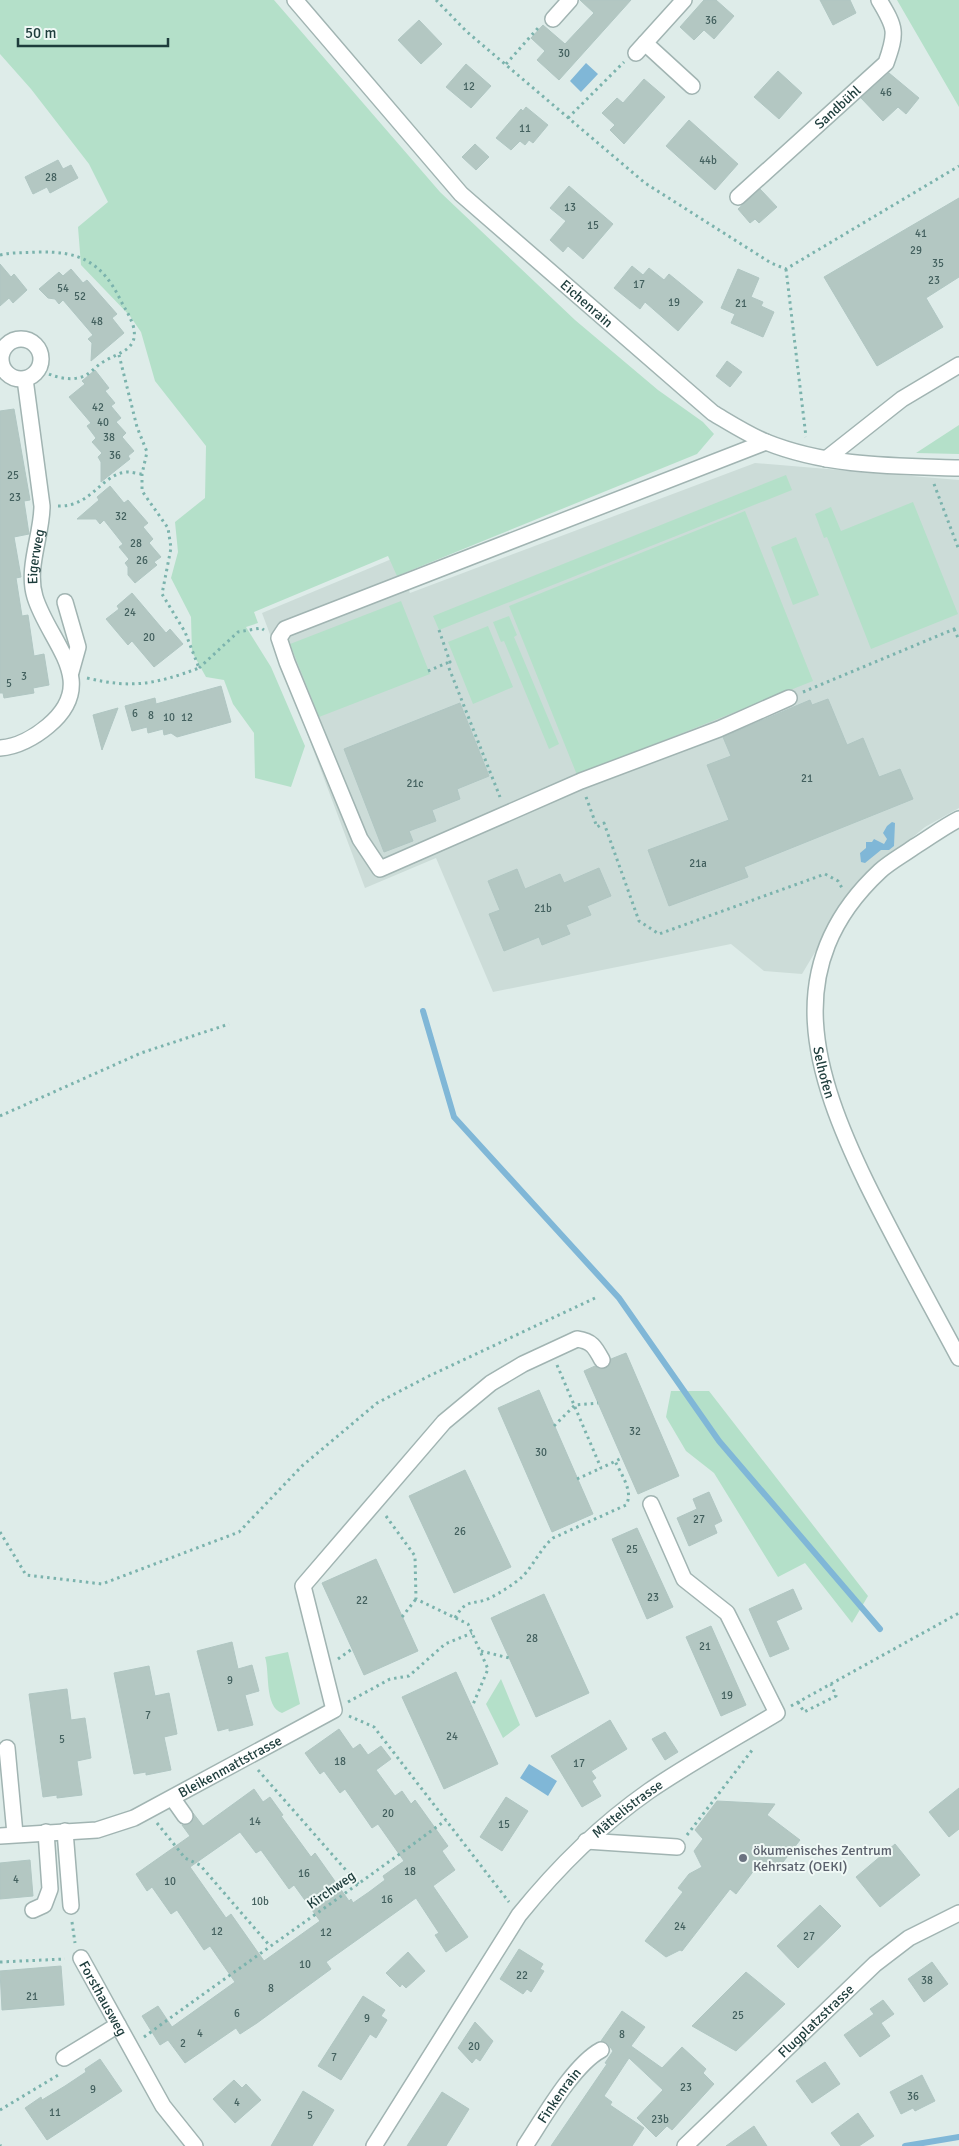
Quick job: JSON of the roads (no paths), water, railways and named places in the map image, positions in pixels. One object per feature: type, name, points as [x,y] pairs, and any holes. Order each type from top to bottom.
[{"type":"street","name":"Eichenrain","points":[[295,0],[461,194],[713,412],[739,429],[766,442],[808,455],[879,465],[959,468]]},
{"type":"street","points":[[553,19],[570,0]]},
{"type":"street","points":[[684,0],[640,48],[692,86]]},
{"type":"street","name":"Sandbühl","points":[[738,197],[886,63],[895,39],[892,21],[879,0]]},
{"type":"street","points":[[20,340],[33,343],[38,348],[40,355],[39,369],[33,375],[24,379],[16,378],[8,374],[1,367],[1,358],[7,345],[20,340]]},
{"type":"street","points":[[826,459],[902,399],[959,365]]},
{"type":"street","name":"Eigerweg","points":[[24,379],[42,506],[42,522],[32,572],[34,596],[71,673]]},
{"type":"street","points":[[766,442],[285,629],[279,638],[287,662],[360,839],[380,869],[581,781],[719,729],[789,698]]},
{"type":"street","points":[[0,748],[24,742],[53,722],[62,712],[69,696],[71,673],[78,648],[65,602]]},
{"type":"street","name":"Selhofen","points":[[959,819],[881,870],[850,904],[828,942],[818,972],[815,1008],[815,1026],[820,1059],[833,1104],[849,1146],[888,1228],[959,1358]]},
{"type":"street","name":"Bleikenmattstrasse","points":[[0,1836],[97,1830],[134,1818],[173,1799],[334,1710],[303,1586],[444,1422],[491,1383],[577,1338],[587,1340],[593,1344],[602,1360]]},
{"type":"street","name":"Mättelistrasse","points":[[374,2146],[519,1915],[547,1880],[586,1841],[650,1790],[777,1714],[727,1613],[684,1579],[652,1504]]},
{"type":"street","points":[[7,1748],[15,1834]]},
{"type":"street","points":[[173,1799],[185,1816]]},
{"type":"street","points":[[65,1831],[70,1906]]},
{"type":"street","points":[[33,1910],[44,1905],[50,1889],[46,1832]]},
{"type":"street","points":[[586,1841],[677,1847]]},
{"type":"street","name":"Flugplatzstrasse","points":[[684,2146],[875,1964],[909,1938],[959,1913]]},
{"type":"street","name":"Forsthausweg","points":[[81,1958],[163,2106],[195,2146]]},
{"type":"street","points":[[64,2058],[118,2025]]},
{"type":"street","name":"Finkenrain","points":[[525,2146],[565,2087],[591,2056],[601,2050]]},
{"type":"water","points":[[586,63],[598,74],[581,92],[570,81]]},
{"type":"water","points":[[892,822],[895,823],[894,846],[889,850],[881,850],[865,863],[861,862],[860,853],[866,848],[866,842],[872,842],[874,839],[884,844],[887,839],[883,833]]},
{"type":"water","points":[[529,1764],[557,1781],[548,1796],[520,1778]]},
{"type":"waterway","points":[[423,1011],[454,1117],[619,1298],[719,1441],[880,1629]]},
{"type":"waterway","points":[[905,2146],[959,2137]]},
{"type":"place","name":"ökumenisches Zentrum Kehrsatz (OEKI)","points":[[743,1858]]}]
